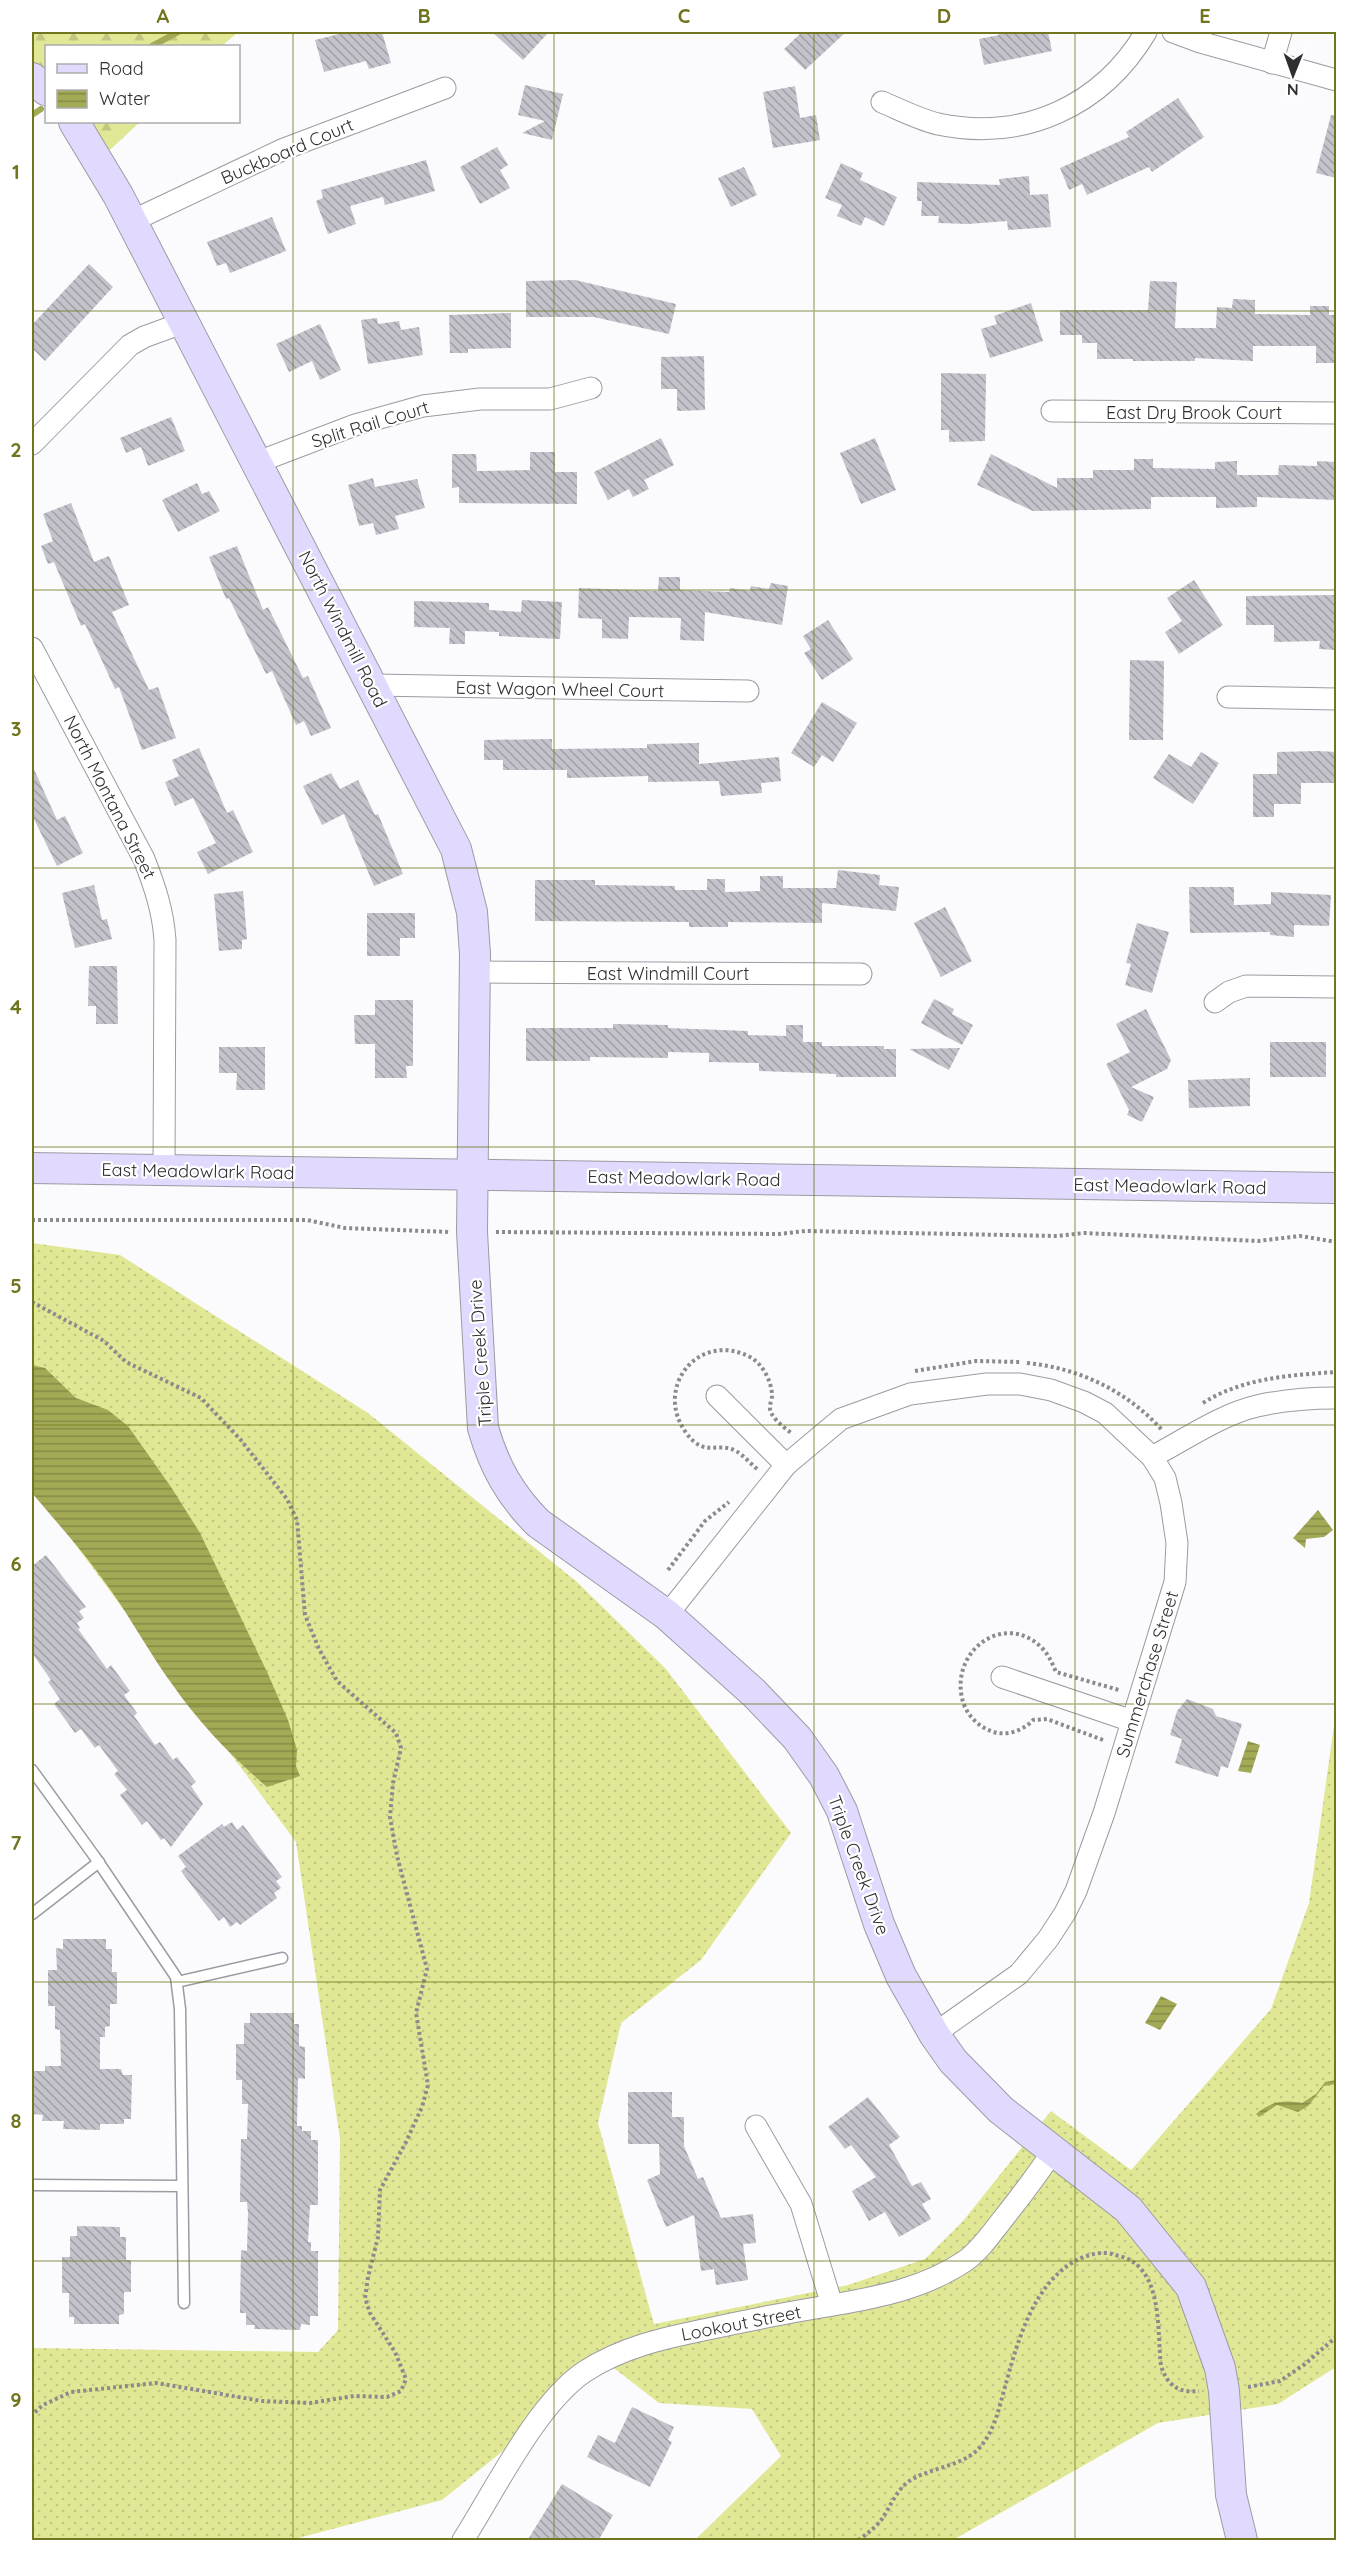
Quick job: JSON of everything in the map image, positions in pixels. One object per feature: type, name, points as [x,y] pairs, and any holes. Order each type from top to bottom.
[{"type":"street","points":[[882,102],[918,118],[956,127],[1008,127],[1037,121],[1074,106],[1088,96],[1117,71],[1146,32]]},
{"type":"street","points":[[1173,32],[1200,42],[1336,81]]},
{"type":"street","points":[[1272,63],[1281,32]]},
{"type":"street","points":[[32,78],[45,89]]},
{"type":"street","name":"Buckboard Court","points":[[132,221],[285,149],[445,88]]},
{"type":"street","name":"North Windmill Road","points":[[75,123],[132,221],[456,849],[472,912],[474,972],[472,1175]]},
{"type":"street","points":[[32,444],[130,345],[144,337],[185,322]]},
{"type":"street","name":"Split Rail Court","points":[[258,462],[355,425],[423,406],[480,399],[550,399],[591,388]]},
{"type":"street","name":"East Dry Brook Court","points":[[1052,411],[1336,413]]},
{"type":"street","name":"North Montana Street","points":[[32,648],[144,859],[157,891],[163,915],[165,940],[164,1170]]},
{"type":"street","name":"East Wagon Wheel Court","points":[[372,685],[748,691]]},
{"type":"street","points":[[1228,697],[1336,699]]},
{"type":"street","name":"East Windmill Court","points":[[474,972],[861,974]]},
{"type":"street","points":[[1215,1002],[1229,992],[1246,986],[1336,987]]},
{"type":"street","name":"East Meadowlark Road","points":[[32,1168],[1336,1188]]},
{"type":"street","name":"Triple Creek Drive","points":[[472,1175],[472,1232],[483,1428],[490,1453],[505,1484],[520,1505],[538,1523],[667,1615],[754,1693],[797,1738],[824,1776],[842,1811],[901,1976],[934,2034],[953,2061],[1001,2110],[1128,2209],[1191,2287],[1220,2368],[1224,2391],[1231,2495],[1242,2541]]},
{"type":"street","name":"Summerchase Street","points":[[667,1615],[779,1459],[841,1419],[910,1394],[987,1384],[1020,1384],[1051,1390],[1084,1402],[1105,1413],[1152,1457],[1165,1478],[1171,1503],[1177,1543],[1175,1582],[1100,1825],[1076,1891],[1048,1939],[1019,1974],[934,2034]]},
{"type":"street","points":[[717,1396],[779,1459]]},
{"type":"street","points":[[1152,1457],[1256,1406],[1309,1398],[1336,1398]]},
{"type":"street","points":[[1002,1677],[1132,1721]]},
{"type":"street","points":[[756,2126],[801,2204],[832,2305]]},
{"type":"street","name":"Lookout Street","points":[[463,2541],[536,2422],[565,2388],[584,2372],[619,2353],[648,2342],[886,2296],[929,2280],[966,2260],[984,2242],[1022,2196],[1053,2151]]},
{"type":"lane","points":[[32,1770],[99,1863],[176,1977],[180,2009],[184,2303]]},
{"type":"lane","points":[[32,1914],[99,1863]]},
{"type":"lane","points":[[177,1982],[282,1958]]},
{"type":"lane","points":[[32,2185],[181,2186]]},
{"type":"path","points":[[32,1220],[100,1222],[307,1220],[345,1228],[445,1232]]},
{"type":"path","points":[[495,1232],[779,1234],[805,1230],[1057,1236],[1084,1233],[1258,1241],[1300,1236],[1336,1242]]},
{"type":"path","points":[[32,1302],[104,1341],[126,1362],[201,1398],[240,1439],[287,1499],[297,1520],[305,1615],[319,1649],[338,1681],[396,1733],[401,1748],[393,1783],[390,1817],[397,1856],[427,1969],[416,2013],[428,2085],[406,2142],[380,2190],[378,2237],[368,2277],[366,2298],[369,2313],[395,2352],[406,2379],[401,2391],[387,2397],[354,2396],[310,2403],[274,2402],[156,2383],[71,2392],[43,2405],[32,2415]]},
{"type":"path","points":[[908,1373],[976,1360],[1036,1364],[1076,1373],[1100,1382],[1144,1412],[1162,1430],[1172,1446]]},
{"type":"path","points":[[752,1477],[779,1459],[798,1428]]},
{"type":"path","points":[[668,1570],[705,1521],[734,1497]]},
{"type":"path","points":[[858,2541],[882,2519],[905,2485],[918,2475],[958,2462],[980,2449],[993,2429],[1023,2328],[1038,2301],[1066,2266],[1086,2256],[1108,2253],[1130,2260],[1150,2284],[1154,2298],[1159,2348]]},
{"type":"green space","points":[[32,32],[238,32],[223,45],[45,45],[45,89],[32,78]]},
{"type":"green space","points":[[75,123],[139,123],[98,161]]},
{"type":"green space","points":[[32,1243],[120,1255],[368,1413],[577,1582],[666,1669],[791,1833],[701,1960],[621,2023],[598,2123],[654,2324],[848,2285],[925,2259],[963,2221],[1051,2111],[1131,2170],[1271,2009],[1309,1903],[1336,1711],[1336,2367],[1278,2404],[1158,2423],[953,2540],[695,2540],[781,2456],[752,2409],[659,2403],[610,2365],[442,2500],[291,2540],[32,2540],[32,2348],[318,2352],[338,2330],[340,2139],[296,1842],[32,1486]]},
{"type":"water","points":[[32,1365],[45,1368],[76,1398],[108,1410],[128,1426],[171,1487],[200,1533],[268,1674],[288,1720],[297,1750],[296,1766],[300,1776],[267,1787],[216,1739],[172,1684],[103,1579],[32,1493]]},
{"type":"water","points":[[1318,1510],[1333,1530],[1324,1537],[1306,1539],[1305,1548],[1293,1538]]},
{"type":"water","points":[[1248,1741],[1260,1745],[1251,1773],[1238,1771]]},
{"type":"water","points":[[1161,1996],[1177,2004],[1160,2030],[1145,2023]]},
{"type":"water","points":[[1336,2080],[1336,2084],[1324,2086],[1308,2106],[1298,2112],[1277,2105],[1259,2117],[1256,2114],[1278,2102],[1302,2103],[1316,2094],[1325,2082]]},
{"type":"building","points":[[347,32],[382,32],[391,63],[369,69],[366,61],[324,72],[315,40]]},
{"type":"building","points":[[492,32],[549,32],[523,60]]},
{"type":"building","points":[[802,32],[846,32],[805,70],[784,49]]},
{"type":"building","points":[[999,32],[1048,32],[1052,51],[984,65],[979,39],[999,35]]},
{"type":"building","points":[[525,85],[563,94],[552,140],[522,133],[545,121],[518,115]]},
{"type":"building","points":[[795,86],[800,118],[816,115],[820,140],[773,148],[763,92]]},
{"type":"building","points":[[1178,98],[1204,137],[1152,172],[1149,167],[1087,195],[1082,184],[1069,190],[1060,168],[1129,137],[1126,132]]},
{"type":"building","points":[[1331,115],[1336,115],[1336,178],[1316,173]]},
{"type":"building","points":[[497,147],[508,165],[500,170],[510,188],[480,204],[460,167]]},
{"type":"building","points":[[426,160],[435,191],[385,205],[383,197],[350,206],[356,224],[328,234],[316,201],[323,198],[321,190]]},
{"type":"building","points":[[841,163],[863,173],[860,180],[897,197],[884,226],[865,217],[861,226],[837,216],[842,205],[825,198]]},
{"type":"building","points":[[744,167],[757,195],[731,207],[718,178]]},
{"type":"building","points":[[1029,176],[1030,195],[1048,194],[1051,227],[1008,230],[1007,221],[968,224],[938,223],[939,216],[921,216],[922,201],[917,201],[917,182],[1000,185],[999,179]]},
{"type":"building","points":[[272,217],[286,251],[230,273],[226,263],[217,266],[207,242]]},
{"type":"building","points":[[89,264],[113,287],[45,361],[32,348],[32,325]]},
{"type":"building","points":[[575,280],[676,304],[669,334],[594,317],[526,317],[526,281]]},
{"type":"building","points":[[1150,281],[1177,282],[1175,328],[1216,328],[1217,307],[1232,308],[1233,299],[1255,300],[1255,314],[1310,315],[1310,306],[1329,306],[1329,315],[1336,315],[1336,363],[1316,363],[1316,346],[1253,346],[1253,361],[1195,358],[1195,361],[1097,359],[1097,343],[1082,343],[1082,335],[1060,335],[1060,310],[1148,310]]},
{"type":"building","points":[[1031,303],[1043,341],[990,358],[981,329],[997,324],[994,316]]},
{"type":"building","points":[[511,313],[511,348],[468,349],[468,353],[450,353],[449,315]]},
{"type":"building","points":[[377,318],[378,324],[399,321],[401,330],[419,327],[423,355],[368,364],[361,320]]},
{"type":"building","points":[[320,324],[341,370],[320,380],[312,361],[289,372],[276,344]]},
{"type":"building","points":[[704,356],[705,410],[677,411],[677,389],[661,389],[661,357]]},
{"type":"building","points":[[941,373],[986,374],[985,441],[949,442],[949,430],[941,430]]},
{"type":"building","points":[[171,417],[185,451],[148,466],[141,447],[126,453],[120,438]]},
{"type":"building","points":[[661,438],[674,465],[644,480],[649,489],[633,497],[629,489],[608,500],[594,472]]},
{"type":"building","points":[[875,438],[896,490],[861,504],[840,453]]},
{"type":"building","points":[[530,452],[555,452],[555,472],[577,472],[577,504],[459,503],[459,487],[452,488],[452,454],[476,454],[477,471],[530,470]]},
{"type":"building","points":[[991,454],[1057,488],[1057,478],[1093,478],[1093,470],[1134,470],[1134,459],[1153,459],[1153,468],[1215,469],[1215,462],[1237,461],[1237,475],[1278,475],[1279,465],[1317,466],[1317,461],[1336,462],[1336,500],[1257,497],[1257,507],[1216,508],[1216,497],[1151,497],[1151,509],[1033,511],[977,485]]},
{"type":"building","points":[[373,478],[375,487],[417,479],[425,508],[395,516],[399,529],[376,535],[373,523],[359,526],[348,485]]},
{"type":"building","points":[[197,483],[202,494],[209,491],[220,511],[178,532],[162,500]]},
{"type":"building","points":[[71,503],[94,562],[109,556],[129,605],[112,612],[149,690],[158,687],[176,738],[142,750],[119,687],[115,689],[85,624],[81,626],[54,562],[48,564],[41,546],[53,541],[43,514]]},
{"type":"building","points":[[237,546],[263,610],[268,607],[303,678],[308,676],[331,728],[311,736],[304,721],[296,725],[272,671],[266,674],[229,598],[226,599],[209,557]]},
{"type":"building","points":[[659,577],[680,577],[680,590],[729,592],[730,588],[750,591],[751,586],[769,589],[771,583],[788,586],[782,625],[705,612],[704,641],[680,640],[681,618],[629,617],[628,639],[602,638],[602,619],[578,618],[579,588],[658,591]]},
{"type":"building","points":[[1194,580],[1223,625],[1179,654],[1165,632],[1182,621],[1167,598]]},
{"type":"building","points":[[1336,595],[1336,650],[1319,649],[1320,641],[1274,642],[1274,625],[1246,625],[1246,596]]},
{"type":"building","points":[[522,600],[562,602],[560,639],[499,636],[499,632],[465,631],[465,644],[449,644],[450,628],[414,627],[414,601],[489,603],[489,610],[521,612]]},
{"type":"building","points":[[828,620],[853,659],[822,680],[804,653],[811,649],[803,636]]},
{"type":"building","points":[[1130,660],[1164,661],[1163,740],[1129,740]]},
{"type":"building","points":[[822,702],[857,723],[833,762],[822,755],[814,767],[791,753]]},
{"type":"building","points":[[552,739],[552,749],[647,748],[647,744],[699,743],[699,764],[779,757],[781,781],[761,783],[762,793],[721,796],[719,781],[648,782],[648,776],[567,778],[567,770],[503,770],[503,760],[484,760],[484,740]]},
{"type":"building","points":[[199,748],[227,813],[233,810],[253,852],[208,874],[197,852],[216,843],[193,798],[175,806],[165,782],[179,776],[172,760]]},
{"type":"building","points":[[1201,752],[1219,763],[1193,804],[1153,778],[1169,754],[1191,767]]},
{"type":"building","points":[[1277,752],[1336,752],[1336,783],[1301,783],[1301,804],[1274,804],[1274,817],[1253,817],[1253,774],[1277,774]]},
{"type":"building","points":[[32,765],[57,820],[65,816],[83,853],[57,866],[32,815]]},
{"type":"building","points":[[331,773],[340,789],[358,780],[375,815],[378,814],[403,874],[374,886],[344,814],[322,825],[303,786]]},
{"type":"building","points":[[838,870],[880,875],[879,885],[899,887],[896,911],[822,903],[822,923],[728,922],[728,927],[689,927],[689,922],[535,921],[535,880],[595,880],[595,885],[675,886],[675,890],[707,890],[707,879],[725,879],[725,892],[760,891],[760,876],[783,876],[783,888],[836,888]]},
{"type":"building","points":[[94,885],[102,920],[107,919],[112,939],[75,948],[62,893]]},
{"type":"building","points":[[1189,887],[1234,887],[1234,905],[1271,904],[1271,892],[1331,895],[1329,926],[1294,925],[1294,937],[1270,935],[1270,932],[1190,933]]},
{"type":"building","points":[[243,891],[247,939],[242,940],[242,949],[219,951],[214,894]]},
{"type":"building","points":[[945,907],[972,961],[941,977],[914,923]]},
{"type":"building","points":[[367,913],[415,913],[415,938],[400,938],[400,956],[367,956]]},
{"type":"building","points":[[1137,923],[1169,932],[1152,993],[1125,985],[1131,964],[1126,963]]},
{"type":"building","points":[[89,966],[117,966],[118,1024],[96,1024],[96,1006],[88,1006]]},
{"type":"building","points":[[934,999],[954,1009],[952,1014],[973,1025],[962,1045],[921,1023]]},
{"type":"building","points":[[375,1000],[413,1000],[413,1066],[406,1066],[407,1078],[375,1078],[375,1044],[355,1044],[354,1015],[375,1015]]},
{"type":"building","points":[[1146,1009],[1171,1060],[1167,1069],[1131,1087],[1154,1097],[1142,1122],[1127,1115],[1129,1110],[1106,1064],[1130,1052],[1116,1024]]},
{"type":"building","points":[[613,1024],[668,1025],[668,1028],[748,1031],[748,1035],[786,1036],[786,1025],[803,1025],[803,1042],[822,1042],[822,1046],[884,1046],[884,1049],[896,1049],[896,1077],[836,1077],[836,1074],[759,1071],[759,1063],[709,1062],[709,1053],[668,1052],[668,1058],[590,1057],[590,1061],[526,1061],[526,1028],[613,1028]]},
{"type":"building","points":[[1270,1042],[1326,1042],[1326,1077],[1270,1077]]},
{"type":"building","points":[[219,1047],[265,1047],[265,1090],[236,1090],[237,1073],[219,1073]]},
{"type":"building","points":[[960,1048],[949,1070],[909,1049]]},
{"type":"building","points":[[1250,1078],[1250,1106],[1189,1108],[1188,1080]]},
{"type":"building","points":[[46,1555],[86,1607],[79,1611],[84,1618],[77,1623],[80,1628],[78,1629],[107,1669],[111,1665],[130,1691],[124,1695],[137,1713],[134,1716],[155,1745],[160,1742],[173,1760],[177,1757],[196,1782],[191,1786],[203,1804],[171,1847],[164,1838],[161,1840],[147,1821],[142,1825],[120,1795],[127,1790],[114,1774],[118,1771],[99,1745],[95,1748],[81,1729],[75,1733],[54,1704],[60,1699],[48,1682],[51,1680],[32,1653],[32,1566]]},
{"type":"building","points":[[1187,1699],[1213,1709],[1216,1716],[1242,1724],[1228,1768],[1221,1766],[1218,1777],[1175,1763],[1182,1739],[1170,1735],[1177,1711]]},
{"type":"building","points":[[232,1822],[237,1830],[243,1825],[282,1877],[276,1881],[281,1888],[274,1893],[277,1898],[240,1925],[237,1922],[230,1927],[224,1917],[219,1921],[181,1871],[186,1867],[178,1856],[222,1824],[224,1827]]},
{"type":"building","points":[[63,1939],[106,1939],[106,1949],[112,1949],[112,1972],[117,1972],[117,2004],[110,2004],[110,2026],[105,2027],[105,2037],[100,2037],[100,2069],[121,2069],[123,2075],[132,2075],[131,2119],[124,2119],[124,2124],[100,2124],[100,2130],[63,2129],[64,2121],[42,2121],[43,2115],[33,2114],[34,2071],[45,2071],[45,2066],[61,2066],[60,2030],[55,2029],[55,2006],[48,2006],[48,1970],[57,1970],[56,1948],[63,1949]]},
{"type":"building","points":[[250,2013],[294,2013],[294,2024],[299,2024],[299,2046],[305,2047],[305,2079],[298,2078],[297,2126],[302,2126],[302,2131],[311,2131],[311,2140],[318,2140],[318,2205],[310,2205],[308,2242],[311,2242],[311,2251],[318,2251],[318,2316],[310,2316],[310,2325],[301,2324],[300,2330],[254,2329],[255,2325],[246,2325],[246,2313],[240,2313],[241,2250],[247,2251],[248,2213],[247,2202],[240,2202],[241,2139],[247,2139],[248,2104],[242,2104],[242,2080],[236,2080],[236,2044],[244,2044],[244,2023],[250,2023]]},
{"type":"building","points":[[628,2092],[672,2092],[672,2117],[684,2117],[684,2146],[698,2179],[703,2177],[721,2218],[753,2214],[756,2243],[743,2244],[748,2280],[716,2285],[714,2269],[701,2271],[694,2215],[666,2227],[647,2180],[660,2174],[659,2144],[628,2144]]},
{"type":"building","points":[[868,2097],[900,2137],[889,2145],[912,2186],[921,2182],[931,2199],[922,2204],[931,2219],[899,2237],[885,2212],[869,2221],[852,2191],[876,2177],[851,2145],[845,2149],[828,2127]]},
{"type":"building","points":[[77,2226],[120,2227],[120,2237],[126,2237],[126,2260],[131,2260],[131,2292],[124,2292],[124,2314],[119,2315],[119,2324],[74,2324],[74,2317],[69,2317],[69,2293],[62,2293],[62,2257],[70,2257],[70,2236],[77,2236]]},
{"type":"building","points":[[632,2407],[674,2427],[668,2440],[672,2442],[650,2487],[587,2457],[598,2435],[615,2443]]},
{"type":"building","points":[[562,2484],[613,2515],[598,2541],[527,2541]]},
{"type":"waterway","points":[[154,45],[178,32]]},
{"type":"waterway","points":[[32,115],[41,109]]}]
